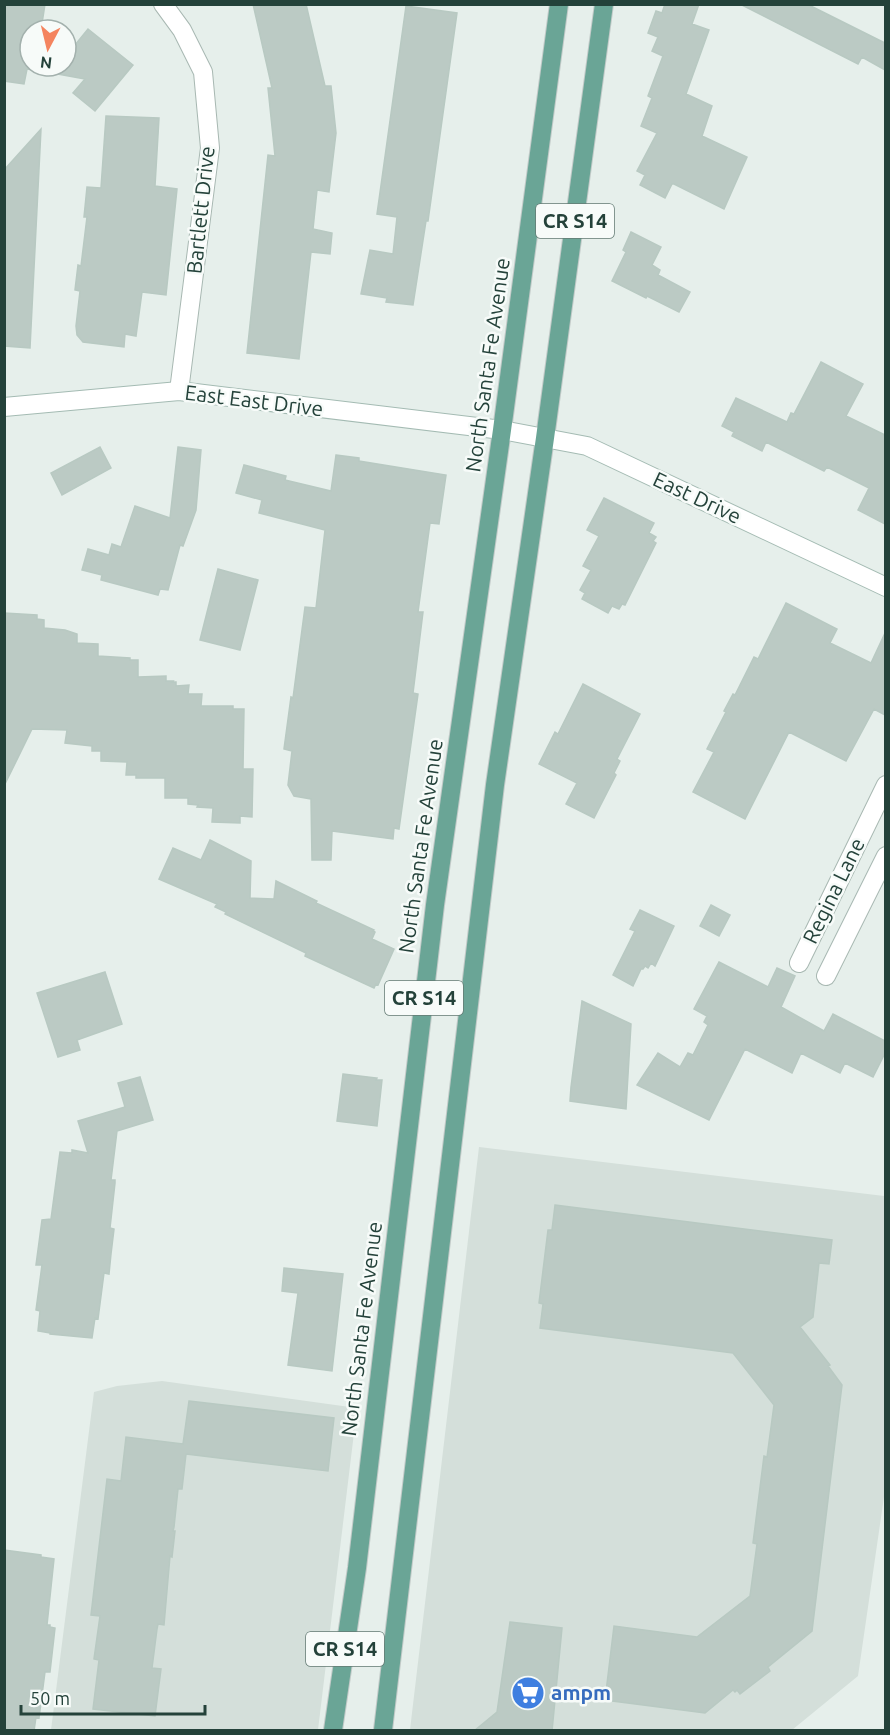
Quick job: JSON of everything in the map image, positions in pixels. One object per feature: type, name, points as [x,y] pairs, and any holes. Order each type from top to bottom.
[{"type":"main road","name":"North Santa Fe Avenue","points":[[333,1731],[358,1558],[435,906],[502,430],[558,4]]},
{"type":"main road","name":"CR S14","points":[[383,1731],[495,785],[604,4]]},
{"type":"street","name":"Bartlett Drive","points":[[163,4],[182,30],[203,72],[210,148],[179,391]]},
{"type":"street","name":"East East Drive","points":[[4,407],[179,391],[502,430]]},
{"type":"street","name":"East Drive","points":[[502,430],[587,446],[885,587]]},
{"type":"street","name":"Regina Lane","points":[[799,963],[885,785]]},
{"type":"street","points":[[826,976],[885,856]]},
{"type":"shaded area","points":[[479,1147],[884,1196],[886,1483],[858,1676],[792,1730],[410,1730]]},
{"type":"shaded area","points":[[162,1381],[357,1408],[318,1730],[51,1730],[94,1392],[117,1386]]},
{"type":"building","points":[[4,4],[45,4],[43,18],[18,18],[18,78],[25,78],[24,84],[4,81]]},
{"type":"building","points":[[253,4],[306,4],[325,86],[331,86],[336,133],[329,192],[317,190],[313,229],[332,233],[330,254],[311,252],[299,359],[247,353],[268,155],[275,156],[268,88],[272,88]]},
{"type":"building","points":[[665,4],[699,4],[692,24],[709,30],[686,94],[712,106],[702,136],[747,157],[724,209],[674,184],[665,198],[640,185],[645,175],[637,171],[657,133],[641,126],[652,98],[648,96],[663,56],[652,51],[658,37],[648,33],[656,11],[662,13]]},
{"type":"building","points":[[740,4],[807,4],[885,43],[885,70],[862,57],[858,64]]},
{"type":"building","points":[[406,6],[457,13],[428,221],[426,221],[413,305],[386,302],[387,298],[361,294],[370,250],[393,254],[397,217],[377,214]]},
{"type":"building","points":[[88,29],[133,65],[95,111],[73,93],[85,79],[78,78],[78,41]]},
{"type":"building","points":[[106,116],[159,118],[155,186],[177,189],[166,295],[142,292],[136,336],[125,334],[124,347],[83,342],[77,335],[76,326],[80,291],[75,290],[78,265],[81,266],[87,217],[84,217],[87,187],[101,188]]},
{"type":"building","points":[[41,129],[30,348],[4,346],[4,170]]},
{"type":"building","points":[[631,232],[661,247],[652,265],[660,270],[658,275],[690,292],[679,312],[612,281],[626,252],[623,250]]},
{"type":"building","points":[[821,362],[863,384],[846,416],[885,435],[885,524],[858,510],[869,488],[827,467],[824,471],[766,442],[762,451],[732,436],[734,432],[722,426],[736,398],[787,422],[791,413],[794,414]]},
{"type":"building","points":[[100,447],[111,468],[62,495],[51,473]]},
{"type":"building","points":[[178,447],[201,450],[196,510],[183,546],[180,545],[168,590],[160,589],[158,595],[101,580],[102,575],[82,570],[88,549],[109,555],[112,544],[121,547],[135,506],[170,518]]},
{"type":"building","points":[[336,455],[446,475],[439,524],[430,523],[418,612],[423,612],[413,693],[418,694],[399,829],[394,828],[393,839],[332,831],[331,860],[312,860],[311,799],[294,796],[288,785],[292,751],[284,749],[305,607],[316,608],[325,530],[259,513],[262,500],[236,493],[244,465],[286,476],[285,480],[331,491]]},
{"type":"building","points":[[604,498],[654,523],[649,533],[656,537],[653,541],[656,543],[625,605],[622,604],[619,609],[612,606],[608,613],[582,599],[585,593],[580,590],[591,570],[583,566],[599,536],[587,530]]},
{"type":"building","points":[[218,569],[258,580],[240,650],[200,640]]},
{"type":"building","points":[[786,603],[837,629],[830,643],[871,663],[885,633],[885,715],[874,709],[846,761],[789,732],[745,819],[693,792],[714,752],[707,749],[726,712],[724,711],[733,694],[735,695],[754,657],[758,659]]},
{"type":"building","points":[[4,613],[37,615],[37,619],[44,620],[44,628],[77,634],[77,643],[98,644],[98,656],[138,660],[138,677],[166,676],[166,681],[176,682],[176,686],[189,685],[188,694],[202,694],[201,706],[233,706],[233,709],[244,709],[243,769],[253,769],[252,817],[240,816],[240,823],[212,822],[213,808],[188,804],[188,798],[165,798],[165,778],[136,778],[136,775],[126,775],[127,762],[101,761],[101,751],[92,751],[92,746],[65,743],[67,730],[32,729],[4,786]]},
{"type":"building","points":[[583,684],[640,714],[617,759],[620,761],[614,773],[616,775],[594,818],[566,804],[577,783],[539,764],[555,732],[558,734]]},
{"type":"building","points":[[210,840],[251,861],[250,898],[274,899],[276,881],[374,930],[372,939],[394,949],[378,985],[376,984],[374,988],[305,956],[306,953],[225,914],[226,912],[215,907],[217,904],[159,879],[173,848],[201,860]]},
{"type":"building","points":[[711,905],[730,915],[719,936],[700,926]]},
{"type":"building","points":[[640,910],[674,926],[655,966],[651,963],[648,968],[645,966],[641,969],[633,986],[613,975],[635,931],[630,929]]},
{"type":"building","points":[[719,962],[768,987],[777,968],[795,976],[781,1007],[824,1031],[833,1014],[885,1041],[885,1053],[873,1077],[845,1063],[840,1073],[801,1053],[792,1073],[745,1049],[709,1120],[637,1085],[658,1053],[680,1067],[688,1053],[693,1055],[708,1025],[704,1022],[707,1016],[694,1009]]},
{"type":"building","points":[[105,972],[122,1024],[77,1040],[80,1050],[58,1057],[37,993]]},
{"type":"building","points":[[582,1001],[631,1024],[626,1109],[570,1101]]},
{"type":"building","points":[[343,1074],[382,1080],[377,1126],[337,1121]]},
{"type":"building","points":[[140,1077],[153,1120],[117,1131],[111,1180],[115,1180],[115,1183],[110,1228],[114,1229],[109,1274],[104,1273],[98,1319],[95,1318],[92,1338],[38,1331],[40,1311],[36,1310],[42,1265],[36,1265],[42,1220],[51,1219],[60,1152],[72,1153],[72,1150],[88,1153],[78,1121],[125,1107],[118,1083]]},
{"type":"building","points":[[555,1205],[832,1240],[829,1264],[819,1263],[813,1317],[800,1327],[830,1365],[828,1366],[842,1385],[812,1631],[768,1667],[770,1671],[740,1694],[737,1690],[735,1692],[733,1690],[705,1713],[605,1700],[614,1626],[697,1637],[750,1596],[757,1544],[753,1543],[764,1456],[767,1457],[774,1405],[733,1353],[540,1328],[543,1304],[539,1303],[548,1230],[552,1230]]},
{"type":"building","points":[[284,1268],[343,1274],[332,1371],[288,1365],[298,1293],[282,1291]]},
{"type":"building","points":[[189,1401],[334,1418],[328,1471],[186,1454],[182,1489],[178,1489],[164,1625],[158,1624],[152,1668],[161,1669],[155,1716],[93,1709],[99,1660],[94,1659],[100,1616],[91,1615],[107,1479],[121,1481],[126,1437],[183,1444]]},
{"type":"building","points":[[4,1550],[54,1559],[47,1625],[55,1628],[50,1672],[45,1672],[39,1718],[36,1717],[34,1731],[4,1731]]},
{"type":"building","name":"ampm","points":[[510,1622],[562,1628],[552,1731],[474,1731],[497,1712]]},
{"type":"place","name":"ampm","points":[[528,1693]]}]
